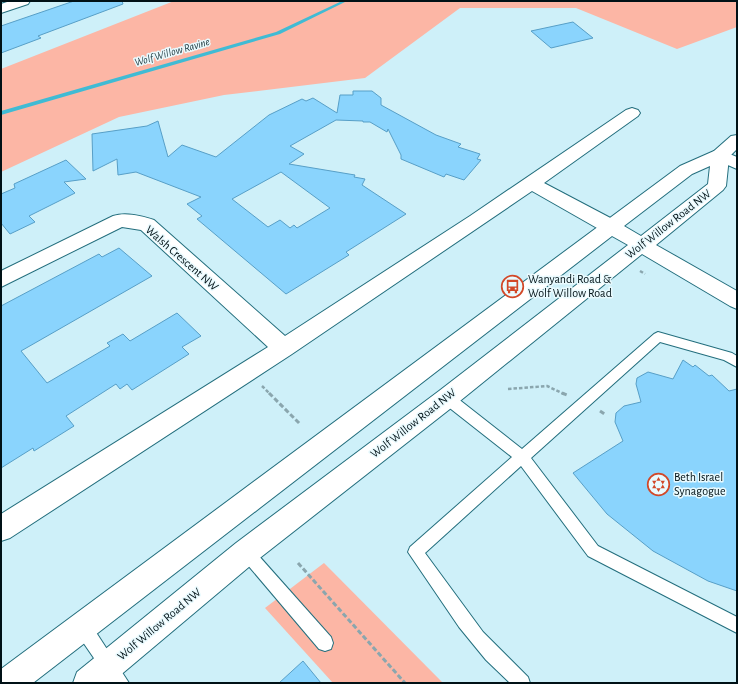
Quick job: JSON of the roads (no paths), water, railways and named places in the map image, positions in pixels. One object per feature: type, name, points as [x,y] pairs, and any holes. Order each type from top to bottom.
[{"type":"street","points":[[1,9],[23,1]]},
{"type":"street","points":[[1,529],[284,348],[532,184],[632,113]]},
{"type":"street","points":[[13,680],[82,626],[686,170],[720,155],[737,140]]},
{"type":"street","points":[[720,155],[737,164]]},
{"type":"street","name":"Wolf Willow Road NW","points":[[106,677],[246,552],[662,231],[717,186],[720,155]]},
{"type":"street","points":[[532,184],[611,227],[737,302]]},
{"type":"street","name":"Walsh Crescent NW","points":[[1,280],[120,220],[147,224],[284,348]]},
{"type":"lane","points":[[522,683],[504,668],[454,608],[415,552],[658,337],[728,356],[737,362]]},
{"type":"lane","points":[[447,398],[522,458],[593,551],[737,625]]},
{"type":"lane","points":[[246,552],[325,643]]},
{"type":"lane","points":[[82,626],[106,677]]},
{"type":"waterway","name":"Wolf Willow Ravine","points":[[1,113],[278,33],[345,1]]},
{"type":"place","name":"Wanyandi Road & Wolf Willow Road","points":[[513,286]]},
{"type":"place","name":"Beth Israel Synagogue","points":[[659,484]]}]
